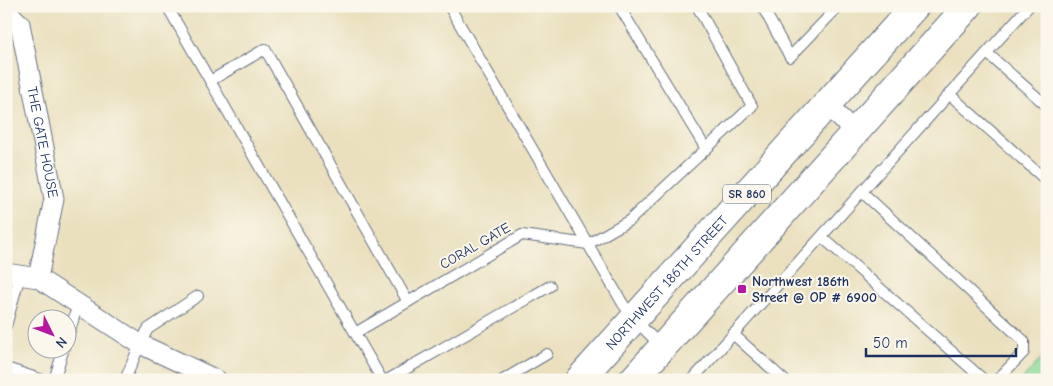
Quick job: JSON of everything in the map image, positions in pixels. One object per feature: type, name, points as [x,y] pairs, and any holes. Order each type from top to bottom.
[{"type":"main road","name":"NORTHWEST 186TH STREET","points":[[579,380],[915,6]]},
{"type":"main road","name":"SR 860","points":[[633,380],[968,6]]},
{"type":"street","name":"THE GATE HOUSE","points":[[6,10],[20,24],[54,199],[21,275]]},
{"type":"street","points":[[827,105],[855,132]]},
{"type":"street","points":[[21,275],[78,304],[140,344],[217,380]]},
{"type":"lane","points":[[167,6],[382,380]]},
{"type":"lane","points":[[449,6],[623,304],[634,319],[662,347]]},
{"type":"lane","points":[[619,6],[706,149]]},
{"type":"lane","points":[[588,244],[630,220],[752,106],[696,6]]},
{"type":"lane","points":[[762,6],[790,57],[837,7]]},
{"type":"lane","points":[[695,379],[733,334],[1029,6]]},
{"type":"lane","points":[[210,81],[265,50],[408,302]]},
{"type":"lane","points":[[987,53],[1047,106]]},
{"type":"lane","points":[[949,94],[1047,181]]},
{"type":"lane","points":[[862,192],[1024,341],[1024,352],[997,380]]},
{"type":"lane","name":"CORAL GATE","points":[[355,333],[522,235],[588,244]]},
{"type":"lane","points":[[822,237],[984,380]]},
{"type":"lane","points":[[6,326],[21,275]]},
{"type":"lane","points":[[387,380],[550,286]]},
{"type":"lane","points":[[125,380],[148,329],[198,296]]},
{"type":"lane","points":[[77,308],[78,304]]},
{"type":"lane","points":[[733,334],[784,380]]},
{"type":"lane","points":[[503,380],[546,354]]},
{"type":"lane","points":[[54,380],[61,358]]},
{"type":"lane","points":[[6,368],[44,380]]},
{"type":"green space","points":[[1047,352],[1047,380],[1022,380]]},
{"type":"place","name":"Northwest 186th Street @ OP # 6900","points":[[742,289]]}]
